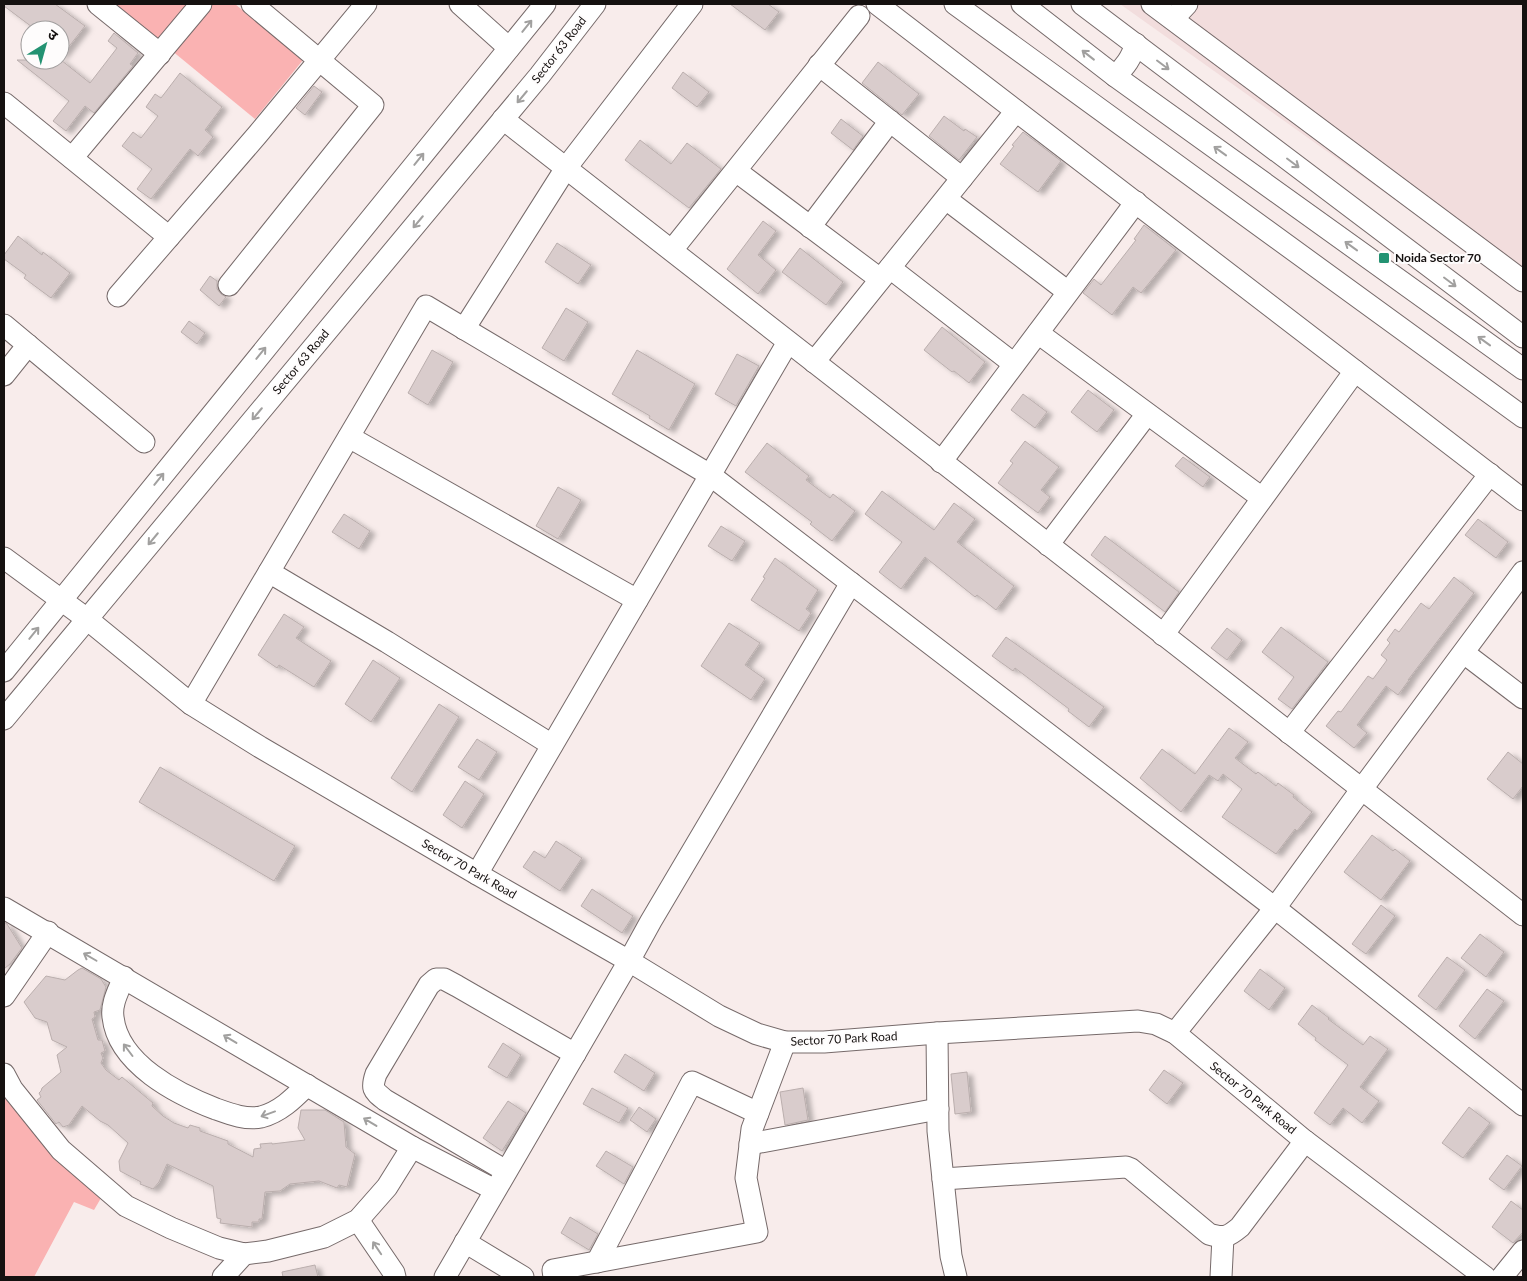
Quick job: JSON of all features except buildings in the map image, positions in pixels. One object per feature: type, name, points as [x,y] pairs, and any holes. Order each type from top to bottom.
[{"type":"street","points":[[98,4],[160,54]]},
{"type":"street","points":[[72,158],[201,4]]},
{"type":"street","points":[[229,285],[373,105],[252,4]]},
{"type":"street","points":[[118,296],[258,134],[366,4]]},
{"type":"street","points":[[460,4],[509,48]]},
{"type":"street","points":[[4,670],[545,4]]},
{"type":"street","name":"Sector 63 Road","points":[[4,719],[540,75],[595,4]]},
{"type":"street","points":[[464,329],[566,168],[692,4]]},
{"type":"street","points":[[877,4],[1523,500]]},
{"type":"street","points":[[955,4],[1523,417]]},
{"type":"street","points":[[1022,4],[1115,76],[1523,369]]},
{"type":"street","points":[[1082,4],[1523,337]]},
{"type":"street","points":[[1152,4],[1180,11],[1523,280]]},
{"type":"street","points":[[672,250],[858,16]]},
{"type":"street","points":[[1115,76],[1132,58],[1136,44]]},
{"type":"street","points":[[819,65],[962,178]]},
{"type":"street","points":[[4,103],[169,237]]},
{"type":"street","points":[[814,362],[1016,111]]},
{"type":"street","points":[[503,119],[1523,915]]},
{"type":"street","points":[[810,227],[890,121]]},
{"type":"street","points":[[736,170],[810,227],[885,274],[1014,364]]},
{"type":"street","points":[[1304,212],[1322,185]]},
{"type":"street","points":[[946,199],[1068,292]]},
{"type":"street","points":[[942,462],[1136,202]]},
{"type":"street","points":[[191,704],[426,306],[710,475],[1275,908],[1523,1104]]},
{"type":"street","points":[[4,325],[144,442]]},
{"type":"street","points":[[1038,333],[1262,498]]},
{"type":"street","points":[[477,874],[788,342]]},
{"type":"street","points":[[4,375],[28,345]]},
{"type":"street","points":[[1163,635],[1355,371]]},
{"type":"street","points":[[1048,545],[1146,414]]},
{"type":"street","points":[[348,437],[637,600]]},
{"type":"street","points":[[1289,734],[1490,474]]},
{"type":"street","name":"Sector 70 Park Road","points":[[4,560],[87,619],[191,704],[260,747],[629,961],[720,1016],[757,1034],[785,1042],[824,1042],[1138,1021],[1156,1024],[1175,1033],[1305,1141],[1485,1277]]},
{"type":"street","points":[[269,572],[552,745]]},
{"type":"street","points":[[1175,1033],[1275,908],[1523,572]]},
{"type":"street","points":[[445,1277],[651,920],[851,583]]},
{"type":"street","points":[[1464,653],[1523,698]]},
{"type":"street","points":[[4,908],[48,932],[412,1147],[495,1190]]},
{"type":"street","points":[[4,996],[48,932]]},
{"type":"street","points":[[124,978],[115,997],[112,1016],[117,1034],[126,1049],[141,1067],[168,1087],[194,1101],[240,1117],[259,1117],[276,1111],[291,1101],[307,1085]]},
{"type":"street","points":[[506,1171],[385,1100],[374,1091],[372,1084],[376,1074],[429,985],[436,979],[444,979],[457,986],[575,1054]]},
{"type":"street","points":[[937,1033],[938,1131],[951,1256],[956,1277]]},
{"type":"street","points":[[554,1277],[553,1270],[757,1232],[746,1178],[752,1130],[785,1042]]},
{"type":"street","points":[[4,1074],[12,1089],[61,1150],[126,1206],[171,1228],[219,1248],[244,1254],[268,1251],[324,1237],[358,1220],[387,1187],[412,1147]]},
{"type":"street","points":[[597,1262],[692,1082],[758,1113]]},
{"type":"street","points":[[750,1144],[938,1109]]},
{"type":"street","points":[[943,1179],[1126,1167],[1209,1234],[1222,1237],[1231,1235],[1240,1227],[1305,1141]]},
{"type":"street","points":[[358,1220],[395,1277]]},
{"type":"street","points":[[1221,1277],[1222,1237]]},
{"type":"street","points":[[465,1242],[523,1277]]},
{"type":"street","points":[[1502,1277],[1523,1252]]},
{"type":"street","points":[[223,1277],[244,1254]]},
{"type":"shaded area","points":[[115,4],[235,4],[303,60],[255,119]]},
{"type":"shaded area","points":[[1120,4],[1523,4],[1523,291]]},
{"type":"shaded area","points":[[4,1096],[60,1161],[101,1198],[94,1210],[74,1202],[34,1277],[4,1277]]},
{"type":"place","name":"Noida Sector 70","points":[[1384,258]]}]
